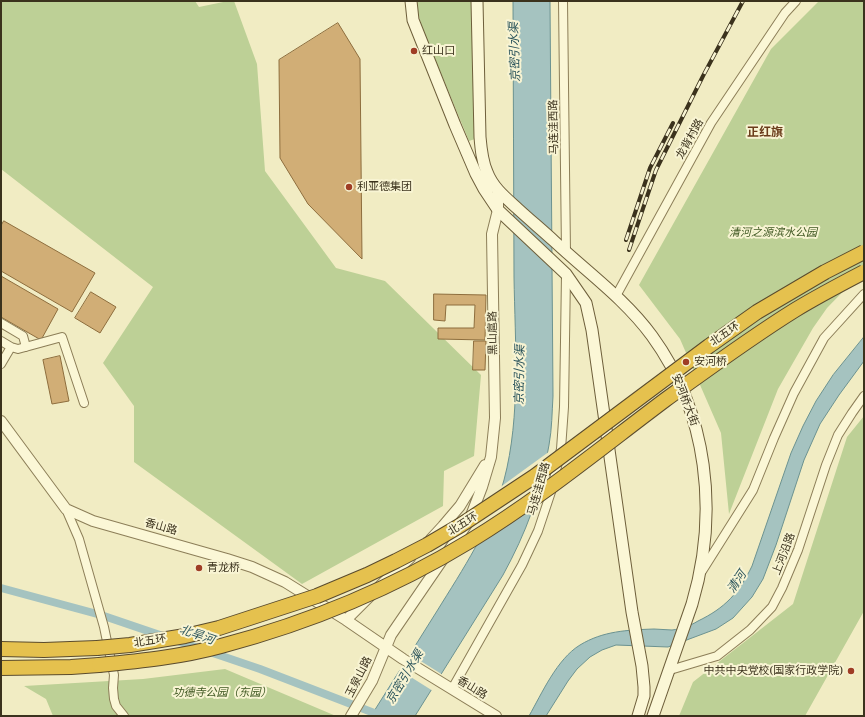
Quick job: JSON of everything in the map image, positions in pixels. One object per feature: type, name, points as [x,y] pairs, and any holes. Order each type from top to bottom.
[{"type":"highway","name":"北五环","points":[[1,649],[44,650],[97,648],[130,645],[184,636],[219,628],[317,596],[374,571],[427,545],[461,525],[524,483],[708,346],[758,312],[825,272],[864,252]]},
{"type":"highway","name":"北五环","points":[[1,668],[100,665],[149,660],[219,647],[298,623],[377,591],[434,562],[472,540],[523,506],[592,456],[665,400],[770,326],[802,306],[864,272]]},
{"type":"main road","points":[[411,1],[413,20],[455,125],[484,190],[498,210],[566,274],[586,303],[592,330],[632,612],[642,666],[644,696],[638,716]]},
{"type":"main road","points":[[477,1],[480,137],[482,157],[487,172],[498,190]]},
{"type":"main road","name":"安河桥大街","points":[[498,190],[630,310],[651,335],[673,369],[683,392],[698,436],[706,487],[707,512],[697,589],[671,666]]},
{"type":"main road","points":[[653,716],[671,666]]},
{"type":"street","name":"马连洼西路","points":[[563,1],[566,253]]},
{"type":"street","name":"龙背村路","points":[[616,296],[711,123],[785,13],[796,1]]},
{"type":"street","name":"黑山扈路","points":[[386,648],[391,635],[469,521],[482,487],[491,457],[494,418],[492,234],[498,210],[498,190]]},
{"type":"street","name":"马连洼西路","points":[[452,689],[522,565],[538,531],[551,492],[561,449],[564,408],[566,274]]},
{"type":"street","points":[[700,574],[753,490],[794,393],[824,338],[864,294]]},
{"type":"street","points":[[1,323],[23,336],[26,347]]},
{"type":"street","points":[[1,341],[18,349],[62,337],[84,403]]},
{"type":"street","points":[[1,364],[11,347]]},
{"type":"street","name":"上河沿路","points":[[671,666],[717,656],[750,630],[772,607],[782,588],[798,550],[826,465],[838,435],[864,396]]},
{"type":"street","name":"香山路","points":[[1,420],[66,509],[93,521],[252,567],[286,582],[346,620],[403,660],[493,714]]},
{"type":"street","points":[[346,620],[443,526],[460,506],[491,457]]},
{"type":"street","points":[[66,509],[79,540],[104,627],[114,675],[114,699],[116,706],[124,716]]},
{"type":"street","name":"玉泉山路","points":[[351,716],[372,681],[386,648]]},
{"type":"green space","points":[[1,1],[195,1],[199,7],[234,1],[257,64],[265,171],[336,268],[385,281],[481,375],[474,456],[444,471],[443,506],[302,584],[134,462],[134,406],[103,363],[153,287],[1,169]]},
{"type":"green space","points":[[415,1],[473,1],[475,139],[469,141],[423,30]]},
{"type":"green space","name":"清河之源滨水公园","points":[[819,1],[864,1],[864,270],[827,308],[813,328],[778,389],[729,514],[721,433],[680,339],[639,285],[771,49]]},
{"type":"green space","points":[[864,416],[864,611],[805,716],[679,716],[693,682],[793,604],[847,437]]},
{"type":"green space","name":"功德寺公园（东园）","points":[[225,669],[336,716],[53,716],[46,699],[24,686],[143,679]]},
{"type":"water","name":"京密引水渠","points":[[513,1],[550,1],[553,396],[551,433],[546,463],[526,528],[503,575],[415,716],[371,716],[457,579],[484,531],[492,514],[504,480],[509,456],[513,430],[516,379]]},
{"type":"water","points":[[864,337],[864,361],[820,424],[804,460],[776,545],[763,579],[752,597],[733,618],[716,629],[668,647],[616,645],[602,650],[590,657],[577,669],[546,716],[529,716],[557,668],[572,651],[580,645],[597,637],[616,632],[654,629],[672,630],[682,628],[708,616],[730,599],[742,584],[752,566],[791,453],[803,426],[816,401],[833,375]]},
{"type":"pier","points":[[550,451],[542,489],[476,541],[487,521],[499,488]]},
{"type":"pier","points":[[408,653],[443,675],[433,691],[398,669]]},
{"type":"building","points":[[338,23],[360,59],[362,259],[308,204],[280,158],[279,60]]},
{"type":"building","points":[[4,221],[95,273],[72,312],[1,271],[1,226]]},
{"type":"building","points":[[1,276],[58,309],[41,340],[1,317]]},
{"type":"building","points":[[91,292],[116,307],[100,333],[75,318]]},
{"type":"building","points":[[434,294],[486,295],[485,340],[438,339],[438,328],[474,328],[475,305],[446,305],[445,321],[434,320]]},
{"type":"building","points":[[474,341],[486,341],[485,370],[473,370]]},
{"type":"building","points":[[60,356],[69,401],[52,404],[43,360]]},
{"type":"waterway","name":"北旱河","points":[[1,588],[101,615],[260,669],[382,716]]},
{"type":"railway","points":[[629,250],[656,170],[703,76],[743,1]]},
{"type":"railway","points":[[626,240],[650,168],[673,123]]},
{"type":"place","name":"红山口","points":[[414,51]]},
{"type":"place","name":"利亚德集团","points":[[349,187]]},
{"type":"place","name":"安河桥","points":[[686,362]]},
{"type":"place","name":"青龙桥","points":[[199,568]]},
{"type":"place","name":"中共中央党校(国家行政学院)","points":[[851,671]]},
{"type":"district","name":"正红旗","points":[[765,133]]},
{"type":"water label","name":"清河","points":[[737,582]]}]
